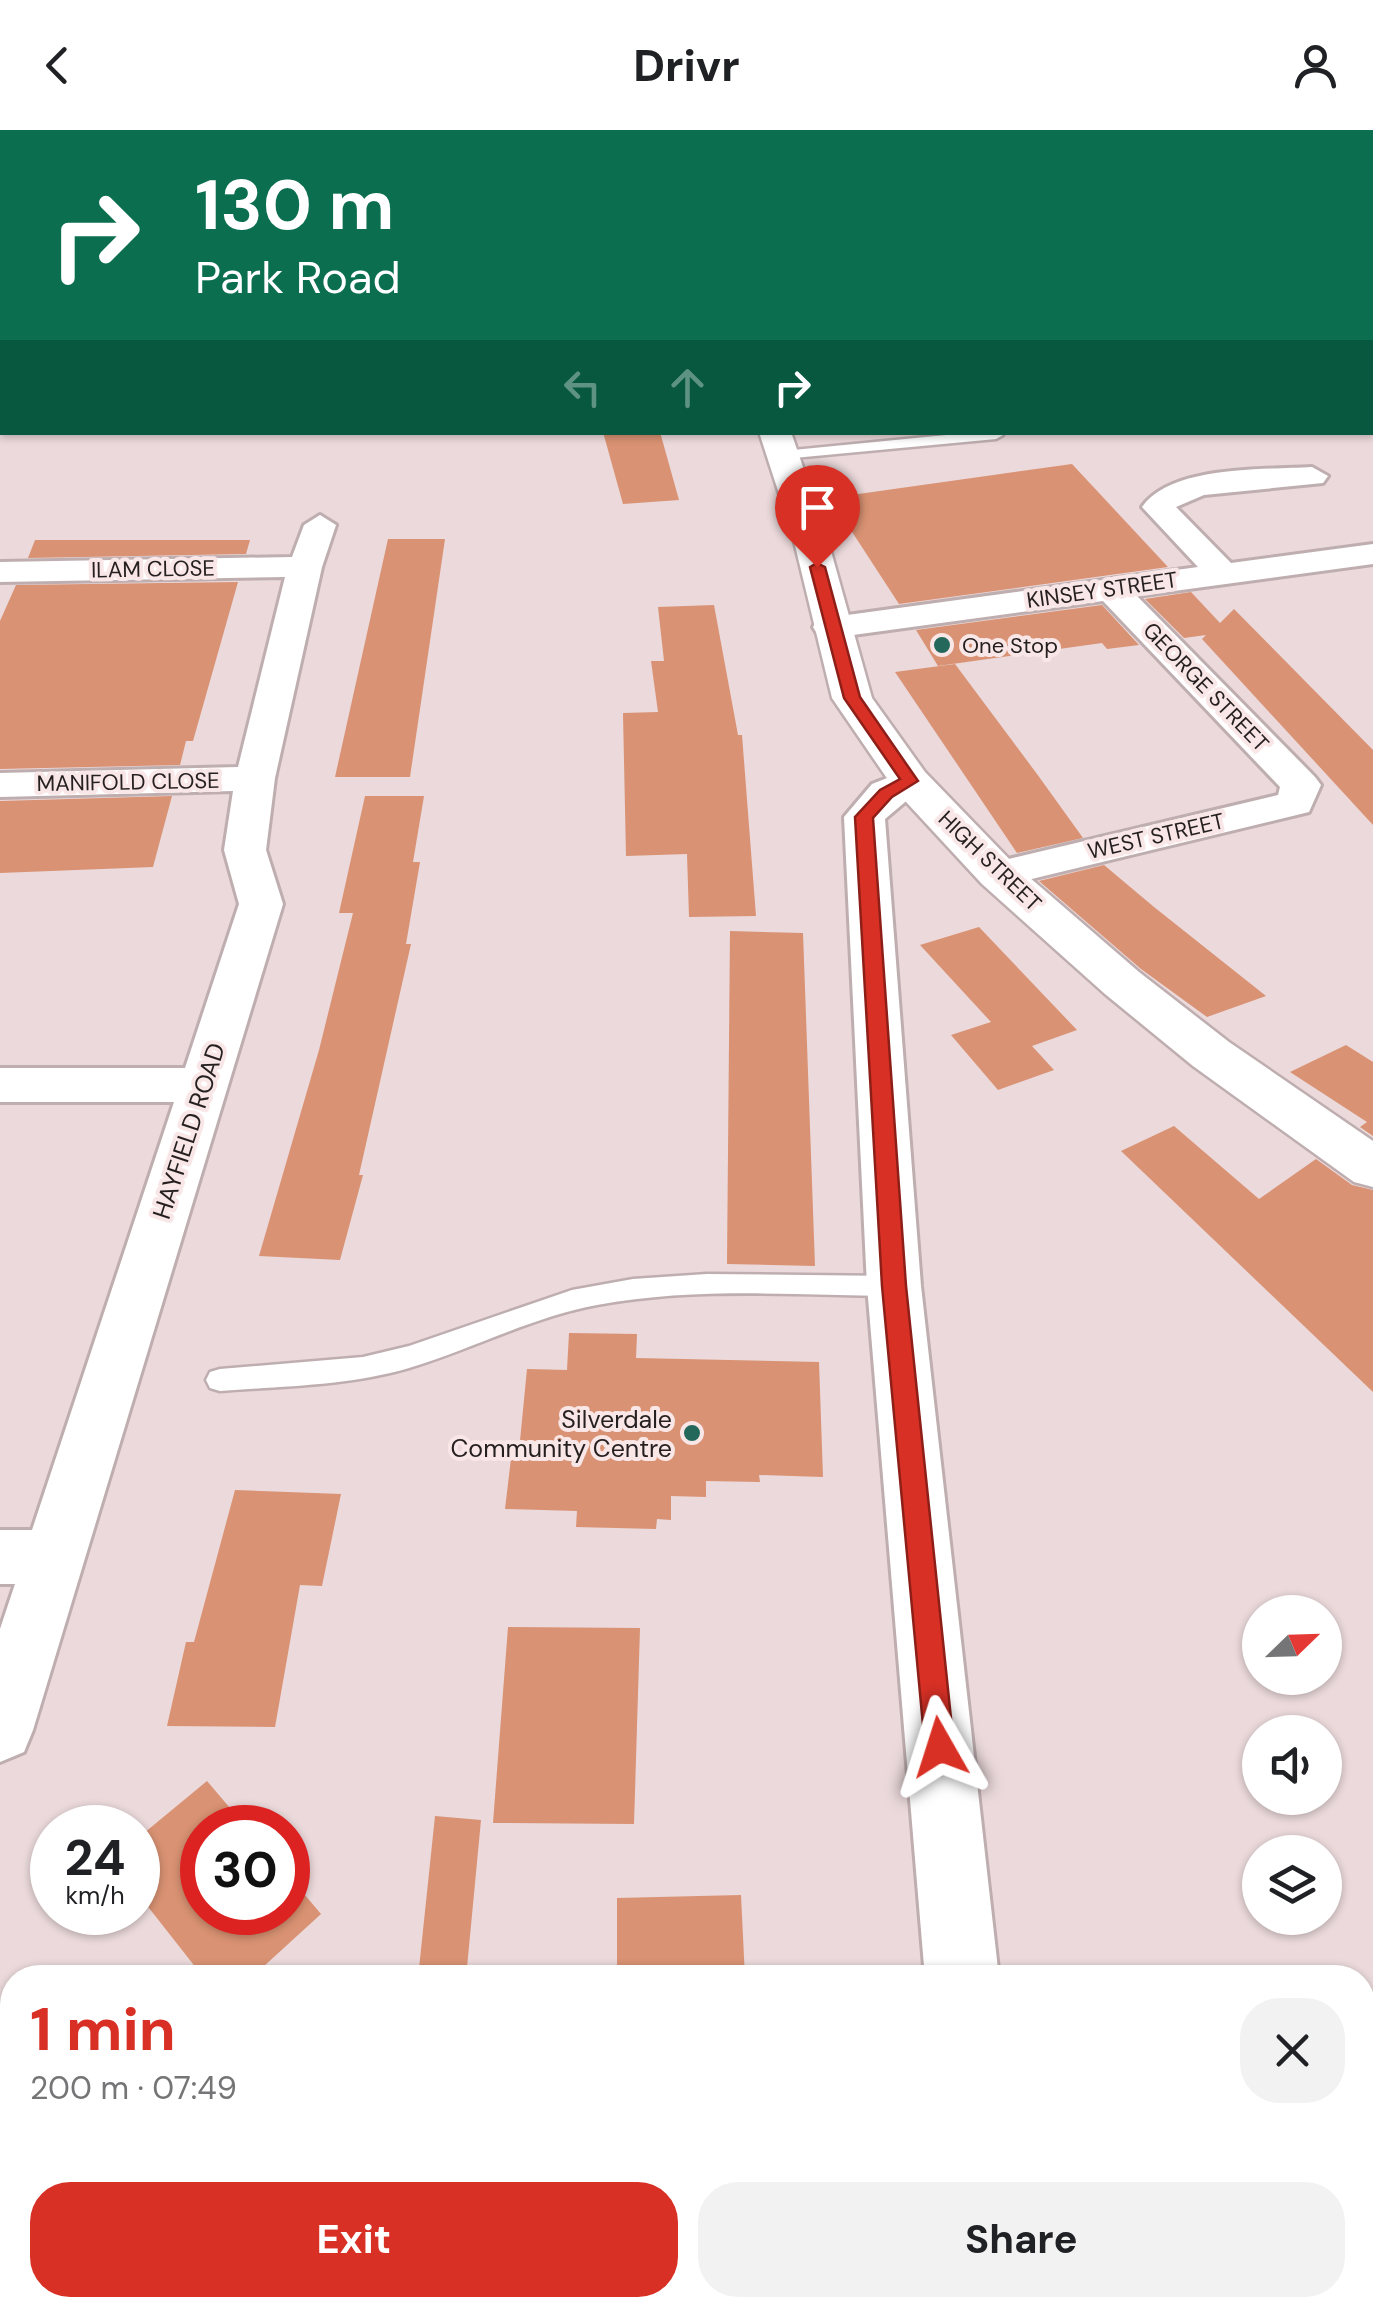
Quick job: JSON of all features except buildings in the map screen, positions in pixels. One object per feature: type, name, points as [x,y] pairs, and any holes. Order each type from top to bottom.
[{"type":"street","name":"HIGH STREET","points":[[779,444],[810,537],[852,698],[910,781],[998,874],[1210,1054],[1373,1168]]},
{"type":"street","points":[[1223,574],[1158,507],[1161,500],[1193,486],[1312,476]]},
{"type":"street","name":"ILAM CLOSE","points":[[0,572],[313,546]]},
{"type":"street","name":"HAYFIELD ROAD","points":[[0,1730],[26,1558],[204,1085],[261,904],[246,850],[255,778],[313,546]]},
{"type":"street","name":"KINSEY STREET","points":[[831,627],[1373,554]]},
{"type":"street","name":"GEORGE STREET","points":[[1111,588],[1301,785]]},
{"type":"street","name":"MANIFOLD CLOSE","points":[[0,785],[255,778]]},
{"type":"street","points":[[910,781],[886,793],[864,817],[894,1286],[961,1965]]},
{"type":"street","name":"WEST STREET","points":[[998,874],[1295,803],[1301,785]]},
{"type":"street","points":[[0,1085],[204,1085]]},
{"type":"lane","points":[[779,444],[996,435]]},
{"type":"lane","points":[[220,1380],[354,1369],[408,1358],[534,1308],[601,1294],[680,1286],[894,1286]]},
{"type":"place","name":"One Stop","points":[[942,645]]},
{"type":"place","name":"Silverdale Community Centre","points":[[692,1433]]},
{"type":"route","points":[[817,567],[852,698],[910,781],[886,793],[864,817],[894,1286],[940,1747]]}]
